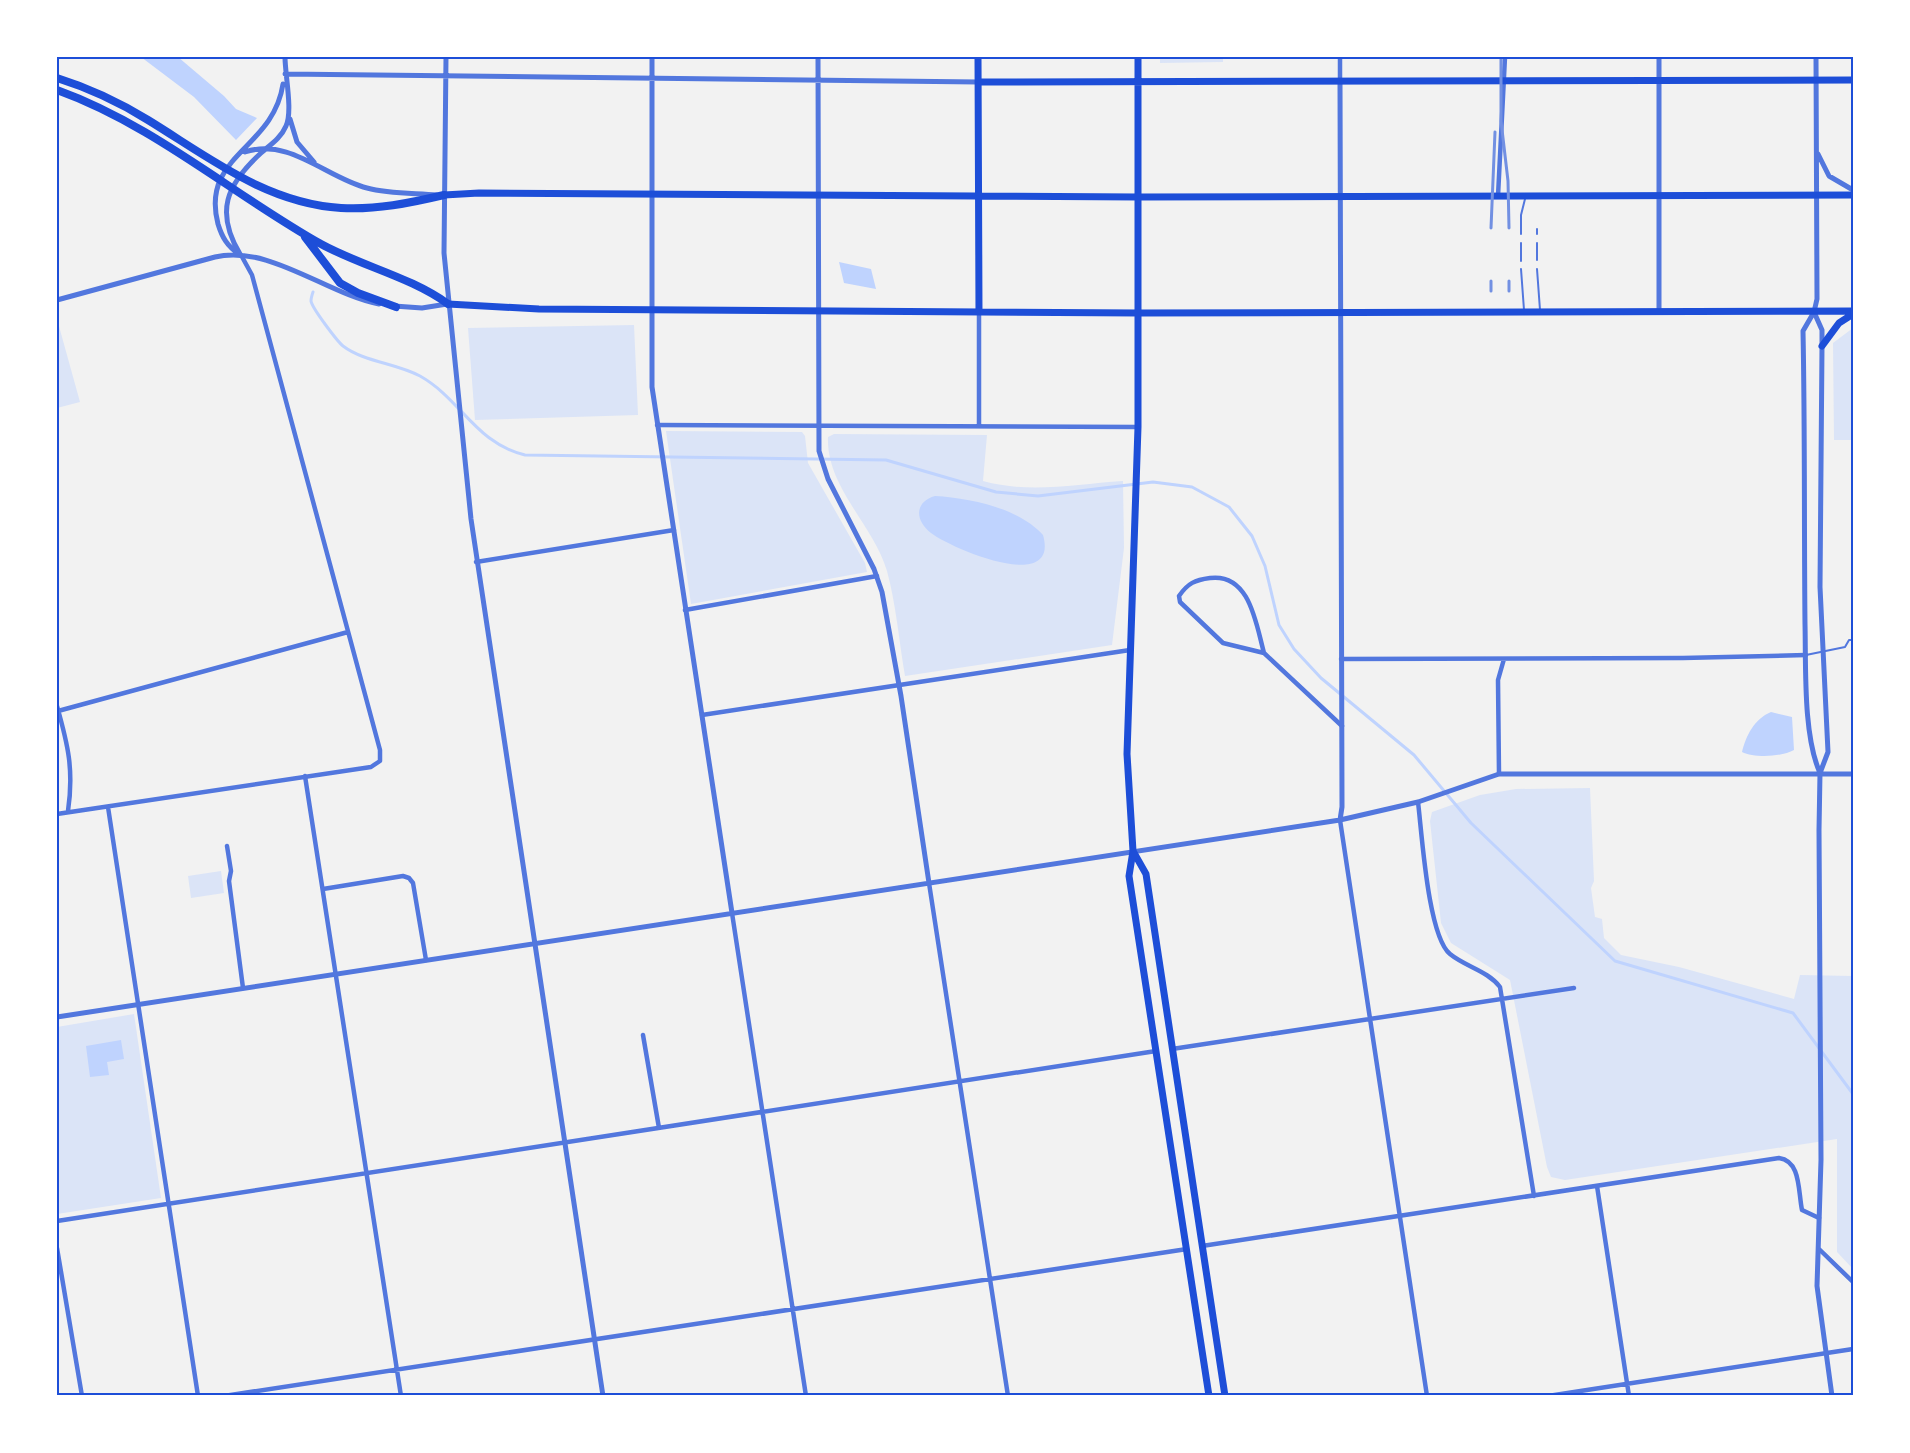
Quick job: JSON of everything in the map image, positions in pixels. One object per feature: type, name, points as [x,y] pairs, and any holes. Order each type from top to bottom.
[{"type":"highway","points":[[57,78],[120,104],[263,189],[307,203],[356,208],[388,206],[444,195]]},
{"type":"highway","points":[[57,90],[112,114],[342,255],[422,289],[448,304]]},
{"type":"highway","points":[[298,230],[340,283],[358,293],[396,307]]},
{"type":"main road","points":[[978,57],[979,312]]},
{"type":"main road","points":[[1138,57],[1138,471],[1127,754],[1133,851],[1130,876],[1209,1396]]},
{"type":"main road","points":[[978,82],[1853,80]]},
{"type":"main road","points":[[444,195],[479,193],[1138,197],[1853,195]]},
{"type":"main road","points":[[448,304],[505,308],[979,312],[1853,313]]},
{"type":"main road","points":[[1822,346],[1839,323],[1853,313]]},
{"type":"main road","points":[[1133,851],[1146,874],[1226,1396]]},
{"type":"street","points":[[285,57],[288,111],[297,142],[318,165]]},
{"type":"street","points":[[446,57],[444,246],[448,304],[477,562],[603,1396]]},
{"type":"street","points":[[652,57],[652,387],[806,1396]]},
{"type":"street","points":[[818,57],[819,451],[823,466],[877,576],[929,883],[1008,1396]]},
{"type":"street","points":[[1340,57],[1342,682],[1342,807],[1340,820],[1427,1396]]},
{"type":"street","points":[[1498,196],[1505,57]]},
{"type":"street","points":[[1659,57],[1659,312]]},
{"type":"street","points":[[1816,57],[1817,299],[1814,312],[1803,332],[1806,655],[1812,754],[1820,773]]},
{"type":"street","points":[[285,74],[978,82]]},
{"type":"street","points":[[240,254],[223,238],[214,205],[222,174],[274,116],[285,74]]},
{"type":"street","points":[[57,814],[68,810],[108,807],[371,767],[380,761],[380,750],[251,272],[228,229],[226,204],[237,180],[284,129],[288,111]]},
{"type":"street","points":[[241,153],[266,148],[281,151],[368,188],[444,195]]},
{"type":"street","points":[[1816,151],[1829,176],[1853,190]]},
{"type":"street","points":[[57,300],[220,256],[240,254],[283,267],[358,299],[396,307],[422,308],[448,304]]},
{"type":"street","points":[[979,312],[979,426]]},
{"type":"street","points":[[1814,312],[1822,330],[1822,652],[1828,752],[1820,773],[1821,1086],[1820,1250],[1817,1292],[1832,1396]]},
{"type":"street","points":[[657,425],[1138,427]]},
{"type":"street","points":[[477,562],[674,530]]},
{"type":"street","points":[[685,610],[877,576]]},
{"type":"street","points":[[1264,653],[1223,644],[1180,602],[1179,596],[1184,589],[1194,580],[1218,578],[1234,583],[1245,591],[1264,653],[1342,726]]},
{"type":"street","points":[[68,810],[72,782],[70,750],[58,709],[348,632]]},
{"type":"street","points":[[702,715],[1130,650]]},
{"type":"street","points":[[1341,659],[1806,655]]},
{"type":"street","points":[[1499,774],[1498,680],[1504,659]]},
{"type":"street","points":[[57,1017],[1340,820],[1418,802],[1499,774],[1853,774]]},
{"type":"street","points":[[305,776],[401,1396]]},
{"type":"street","points":[[1418,802],[1433,916],[1440,942],[1450,954],[1495,980],[1503,998],[1534,1196]]},
{"type":"street","points":[[108,807],[198,1396]]},
{"type":"street","points":[[227,846],[231,871],[229,881],[243,988]]},
{"type":"street","points":[[323,889],[403,876],[409,878],[413,883],[426,960]]},
{"type":"street","points":[[1172,1048],[1574,988]]},
{"type":"street","points":[[643,1035],[659,1128]]},
{"type":"street","points":[[58,1220],[1156,1051]]},
{"type":"street","points":[[1202,1246],[1779,1158],[1788,1159],[1794,1165],[1802,1210],[1819,1218]]},
{"type":"street","points":[[1597,1186],[1629,1396]]},
{"type":"street","points":[[57,1248],[82,1396]]},
{"type":"street","points":[[224,1396],[1187,1249]]},
{"type":"street","points":[[1820,1250],[1853,1282]]},
{"type":"street","points":[[1548,1396],[1853,1349]]},
{"type":"lane","points":[[1521,234],[1521,215],[1526,196]]},
{"type":"lane","points":[[1537,229],[1537,234]]},
{"type":"lane","points":[[1521,243],[1521,261]]},
{"type":"lane","points":[[1537,243],[1538,260]]},
{"type":"lane","points":[[1521,269],[1525,313]]},
{"type":"lane","points":[[1537,269],[1540,313]]},
{"type":"lane","points":[[1806,655],[1845,647],[1850,640],[1853,640]]},
{"type":"shaded area","points":[[1160,57],[1223,57],[1223,62],[1160,63]]},
{"type":"shaded area","points":[[57,319],[80,402],[57,408]]},
{"type":"shaded area","points":[[634,325],[638,415],[475,420],[468,328]]},
{"type":"shaded area","points":[[1853,328],[1853,440],[1834,440],[1833,343]]},
{"type":"shaded area","points":[[666,431],[802,432],[805,436],[808,463],[865,563],[867,572],[691,604]]},
{"type":"shaded area","points":[[834,434],[987,435],[983,481],[1035,488],[1123,481],[1124,548],[1112,645],[905,676],[887,571],[872,537],[834,472],[829,455],[828,437]]},
{"type":"shaded area","points":[[1590,788],[1594,881],[1591,888],[1595,917],[1602,919],[1604,938],[1621,955],[1679,967],[1794,999],[1800,975],[1853,976],[1853,1269],[1837,1252],[1837,1139],[1565,1180],[1551,1177],[1547,1167],[1510,980],[1451,943],[1441,923],[1430,821],[1432,812],[1480,795],[1516,789]]},
{"type":"shaded area","points":[[221,871],[224,893],[191,898],[188,876]]},
{"type":"shaded area","points":[[134,1014],[161,1198],[57,1214],[57,1027]]},
{"type":"water","points":[[141,57],[178,57],[236,109],[257,118],[236,140],[194,97]]},
{"type":"water","points":[[839,262],[871,269],[876,289],[844,283]]},
{"type":"water","points":[[935,496],[978,502],[1008,511],[1043,535],[1044,553],[1035,562],[1020,565],[979,556],[942,540],[926,528],[919,512],[923,503]]},
{"type":"water","points":[[1771,712],[1792,717],[1794,750],[1768,756],[1742,752],[1752,729],[1760,719]]},
{"type":"water","points":[[121,1040],[124,1059],[107,1062],[109,1075],[90,1077],[86,1046]]},
{"type":"waterway","points":[[313,292],[312,305],[343,346],[361,356],[420,376],[447,396],[493,441],[525,455],[886,460],[996,492],[1038,496],[1153,482],[1192,487],[1229,507],[1252,536],[1265,566],[1279,625],[1294,649],[1321,678],[1414,755],[1471,823],[1615,961],[1793,1013],[1853,1094]]},
{"type":"railway","points":[[1501,57],[1501,121],[1508,181],[1509,228]]},
{"type":"railway","points":[[1491,228],[1495,132]]},
{"type":"railway","points":[[1491,281],[1491,291]]},
{"type":"railway","points":[[1509,281],[1509,291]]}]
